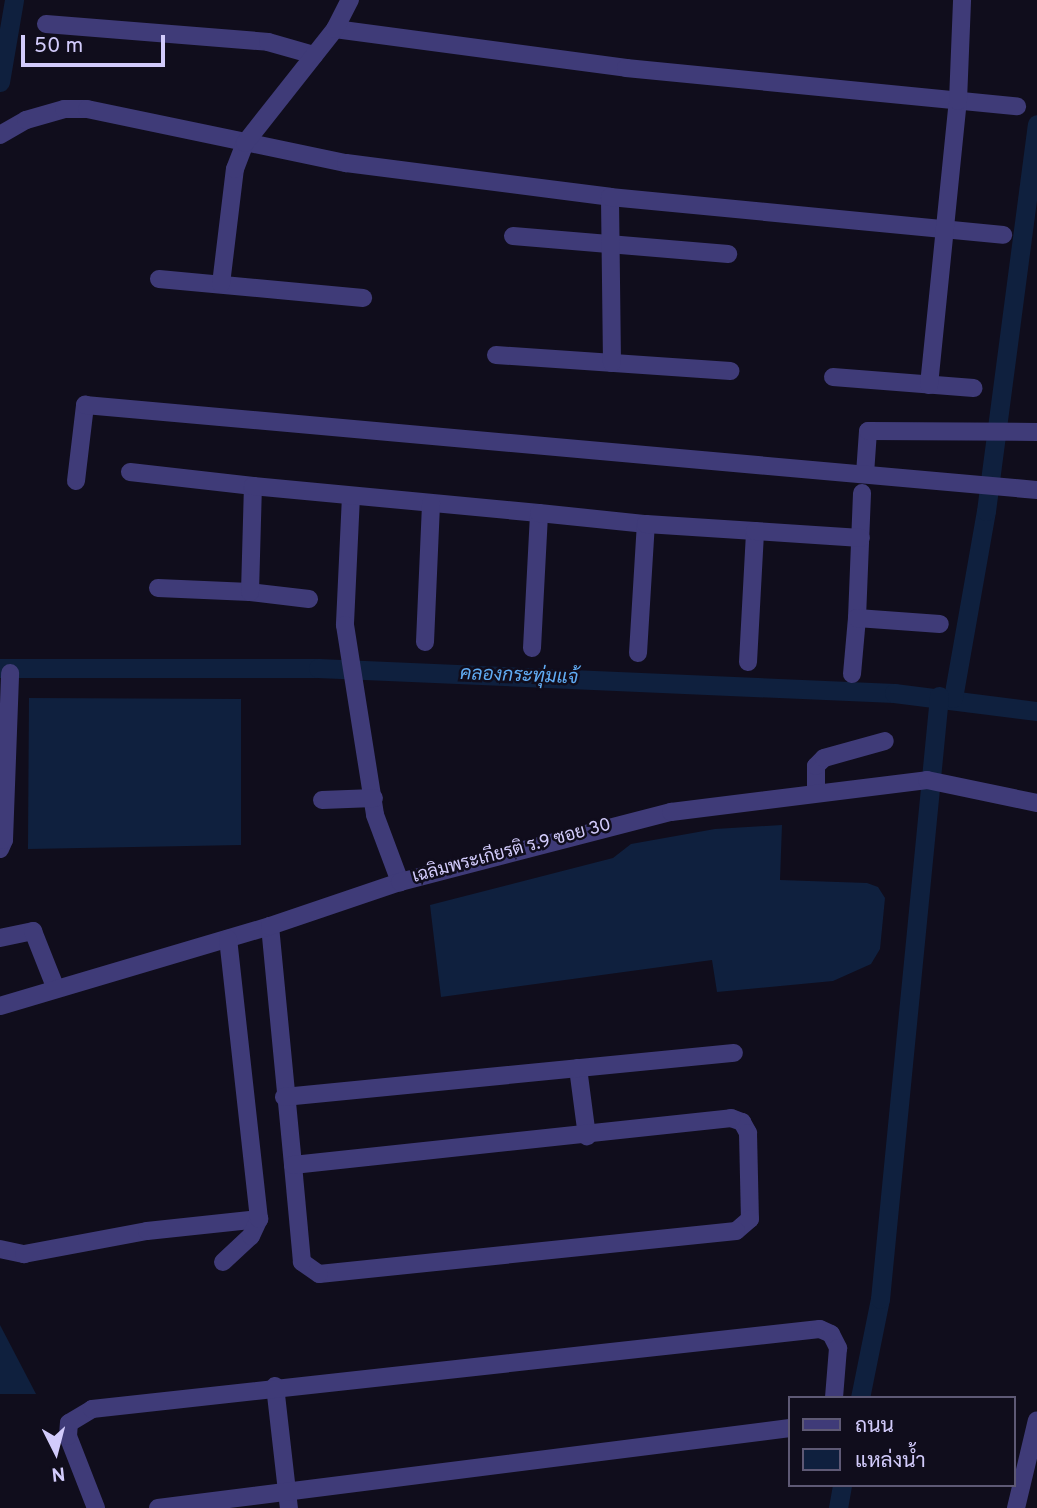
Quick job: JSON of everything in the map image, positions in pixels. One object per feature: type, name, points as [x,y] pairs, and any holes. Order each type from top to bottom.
[{"type":"street","points":[[221,284],[235,169],[245,143],[335,29],[349,0]]},
{"type":"street","points":[[929,385],[958,101],[962,0]]},
{"type":"street","points":[[46,24],[268,43],[314,55]]},
{"type":"street","points":[[335,29],[626,68],[1017,106]]},
{"type":"street","points":[[0,135],[26,120],[64,109],[87,109],[345,163],[610,197],[944,226],[1003,235]]},
{"type":"street","points":[[610,197],[612,363]]},
{"type":"street","points":[[513,236],[728,254]]},
{"type":"street","points":[[159,279],[363,298]]},
{"type":"street","points":[[496,355],[730,372]]},
{"type":"street","points":[[833,377],[974,388]]},
{"type":"street","points":[[76,481],[85,405],[1012,485],[1037,490]]},
{"type":"street","points":[[865,474],[868,431],[1037,432]]},
{"type":"street","points":[[130,472],[646,524],[861,538]]},
{"type":"street","points":[[250,592],[253,486]]},
{"type":"street","points":[[852,674],[862,493]]},
{"type":"street","points":[[351,496],[346,628],[362,711],[375,815],[400,882]]},
{"type":"street","points":[[425,642],[431,503]]},
{"type":"street","points":[[532,648],[539,513]]},
{"type":"street","points":[[638,653],[646,524]]},
{"type":"street","points":[[748,662],[755,531]]},
{"type":"street","points":[[158,588],[250,592],[309,599]]},
{"type":"street","points":[[857,618],[940,624]]},
{"type":"street","points":[[0,849],[4,840],[5,700],[10,673]]},
{"type":"street","points":[[816,793],[816,766],[824,758],[885,741]]},
{"type":"street","name":"เฉลิมพระเกียรติ ร.9 ซอย 30","points":[[0,1006],[270,926],[400,882],[637,820],[816,793],[927,780],[1037,803]]},
{"type":"street","points":[[322,800],[374,799]]},
{"type":"street","points":[[270,926],[284,1097],[302,1262],[319,1274],[736,1230],[750,1219],[748,1133],[742,1122],[731,1118],[587,1136],[293,1164]]},
{"type":"street","points":[[0,938],[33,931],[56,989]]},
{"type":"street","points":[[223,1262],[251,1236],[259,1219],[228,939]]},
{"type":"street","points":[[284,1097],[734,1053]]},
{"type":"street","points":[[578,1068],[587,1136]]},
{"type":"street","points":[[0,1250],[24,1254],[147,1231],[259,1219]]},
{"type":"street","points":[[96,1508],[68,1436],[69,1423],[79,1414],[275,1385],[820,1329],[831,1334],[838,1348],[834,1396]]},
{"type":"street","points":[[275,1385],[289,1508]]},
{"type":"street","points":[[1016,1508],[1037,1420]]},
{"type":"street","points":[[158,1508],[287,1488],[788,1429]]},
{"type":"water","points":[[29,698],[241,699],[241,845],[28,849]]},
{"type":"water","points":[[782,825],[780,880],[867,883],[878,887],[885,898],[880,949],[871,964],[833,981],[717,992],[712,960],[441,997],[430,905],[613,858],[631,844],[715,829]]},
{"type":"water","points":[[0,1325],[36,1394],[0,1394]]},
{"type":"waterway","points":[[0,82],[14,0]]},
{"type":"waterway","points":[[953,698],[986,511],[1037,124]]},
{"type":"waterway","name":"คลองกระทุ่มแจ้","points":[[0,668],[318,668],[894,693],[1037,711]]},
{"type":"waterway","points":[[860,1396],[880,1299],[939,696]]},
{"type":"waterway","points":[[838,1508],[842,1487]]}]
